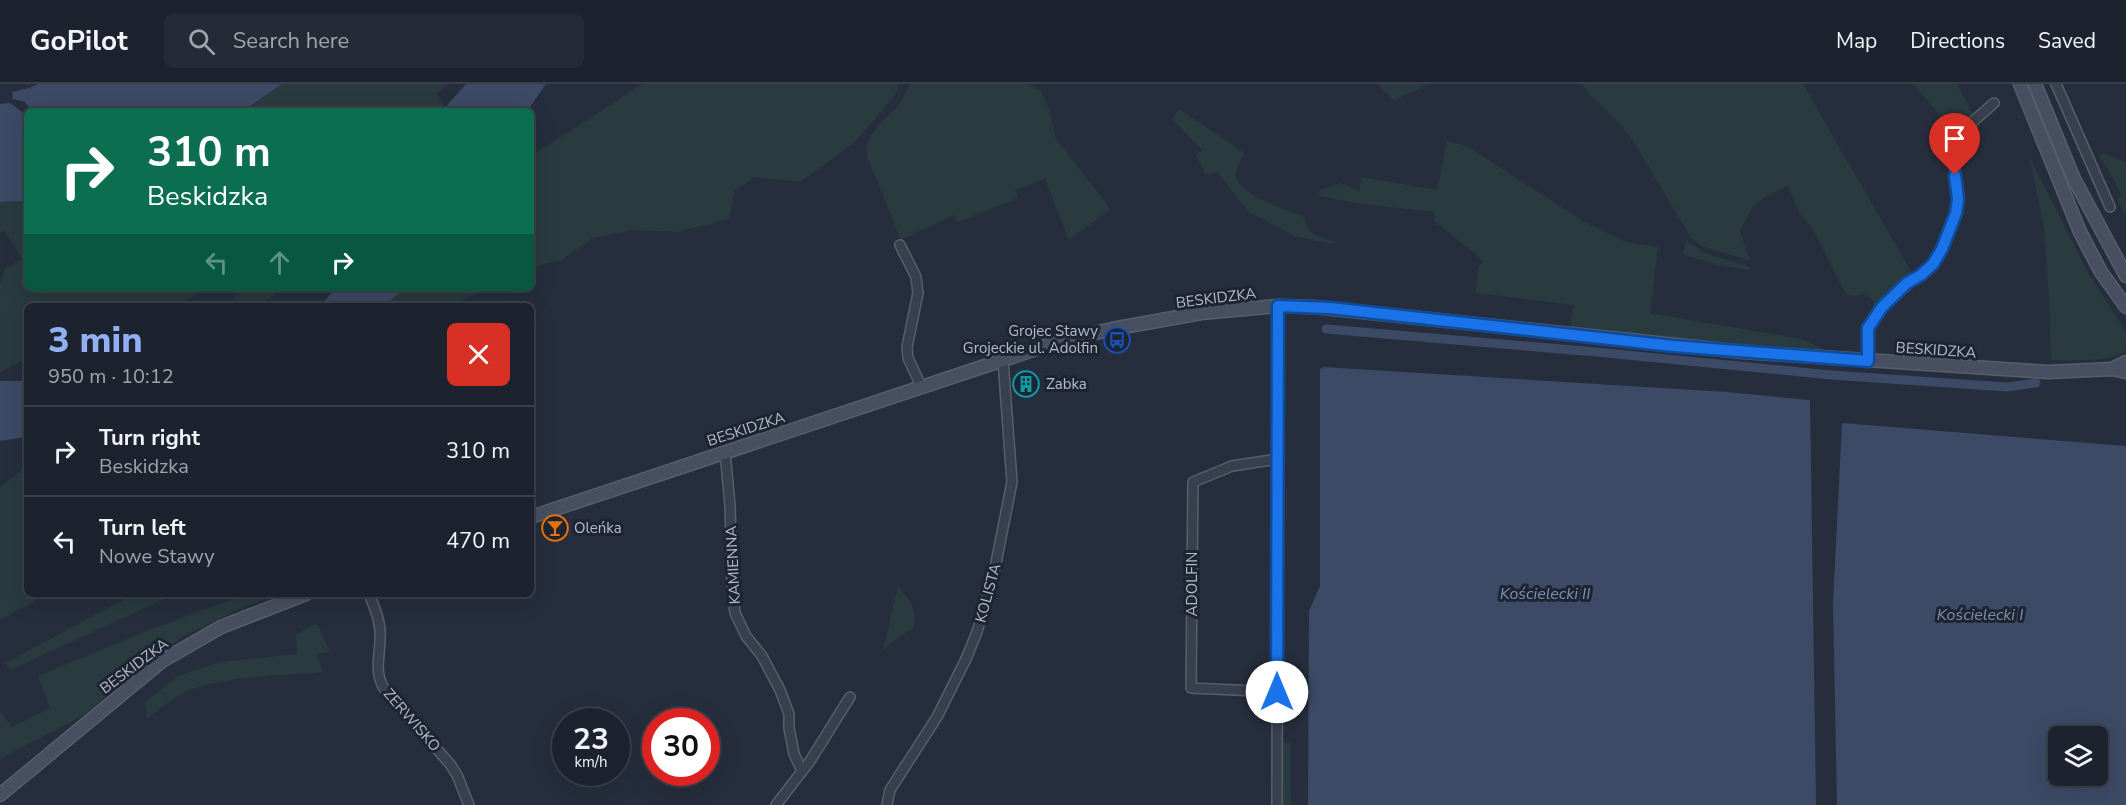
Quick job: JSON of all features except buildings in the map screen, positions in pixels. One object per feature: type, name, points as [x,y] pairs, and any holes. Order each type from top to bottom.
[{"type":"main road","points":[[2020,84],[2080,232],[2098,266],[2126,307]]},
{"type":"main road","points":[[2035,84],[2074,179],[2126,276]]},
{"type":"main road","name":"BESKIDZKA","points":[[534,516],[1057,342],[1112,329],[1201,314],[1278,306],[1330,308],[1673,346],[2048,372],[2112,369],[2126,372]]},
{"type":"main road","name":"BESKIDZKA","points":[[2112,369],[2126,362]]},
{"type":"main road","name":"BESKIDZKA","points":[[0,795],[162,661],[229,624],[298,597]]},
{"type":"street","points":[[2056,84],[2110,207]]},
{"type":"street","points":[[1868,361],[1868,328],[1882,307],[1907,283],[1921,275],[1933,264],[1952,227],[1958,199],[1952,140],[1994,103]]},
{"type":"street","points":[[900,245],[916,277],[918,293],[907,347],[908,358],[921,386]]},
{"type":"street","points":[[1277,805],[1278,306]]},
{"type":"street","name":"KOLISTA","points":[[887,805],[890,790],[937,717],[966,658],[987,600],[1012,482],[1003,360]]},
{"type":"street","name":"KAMIENNA","points":[[725,451],[735,613],[746,636],[762,656],[780,690],[789,714],[794,754],[802,771]]},
{"type":"street","name":"ADOLFIN","points":[[1277,692],[1191,688],[1191,677],[1193,482],[1232,466],[1278,459]]},
{"type":"street","name":"ZERWISKO","points":[[370,597],[380,627],[377,667],[382,685],[450,764],[469,805]]},
{"type":"street","points":[[776,805],[802,771],[850,697]]},
{"type":"shaded area","points":[[282,84],[448,84],[437,94],[444,108],[248,108]]},
{"type":"shaded area","points":[[643,84],[899,84],[895,95],[854,143],[800,182],[754,177],[734,192],[729,219],[678,232],[631,230],[593,238],[561,260],[534,267],[534,154]]},
{"type":"shaded area","points":[[910,84],[1029,84],[1041,91],[1049,109],[1056,139],[1111,209],[1069,240],[1045,179],[1015,190],[1018,198],[958,222],[953,215],[901,240],[868,159],[867,149],[872,133],[901,102]]},
{"type":"shaded area","points":[[1377,84],[1427,84],[1394,101]]},
{"type":"shaded area","points":[[1582,84],[1803,84],[1912,273],[1878,310],[1871,298],[1862,294],[1846,295],[1813,229],[1799,212],[1788,186],[1768,195],[1754,205],[1740,231],[1750,261],[1702,246],[1691,238],[1629,134]]},
{"type":"shaded area","points":[[1913,84],[1957,84],[1975,119],[1952,134]]},
{"type":"shaded area","points":[[1179,109],[1244,153],[1237,167],[1236,176],[1246,190],[1265,201],[1304,217],[1311,232],[1335,242],[1332,244],[1294,236],[1248,211],[1217,172],[1206,175],[1196,155],[1202,150],[1172,119]]},
{"type":"shaded area","points":[[1447,141],[1467,146],[1583,221],[1626,242],[1658,247],[1650,313],[1801,339],[1838,356],[1570,330],[1574,305],[1476,293],[1478,267],[1483,262],[1435,222],[1434,212],[1361,204],[1319,196],[1320,190],[1340,183],[1359,191],[1362,177],[1437,190]]},
{"type":"shaded area","points":[[2103,153],[2126,163],[2126,209],[2124,214],[2117,199],[2122,196],[2107,167],[2099,157]]},
{"type":"shaded area","points":[[2029,156],[2088,273],[2126,332],[2126,351],[2119,355],[2090,360],[2051,360],[2044,227]]},
{"type":"shaded area","points":[[24,201],[24,291],[202,291],[184,303],[24,303],[24,360],[0,372],[0,284],[5,269],[22,259],[5,231],[0,232],[0,202]]},
{"type":"shaded area","points":[[1686,240],[1705,253],[1749,267],[1749,270],[1719,265],[1683,254]]},
{"type":"shaded area","points":[[242,291],[280,291],[262,303],[223,303],[231,301]]},
{"type":"shaded area","points":[[402,291],[479,291],[459,303],[388,303]]},
{"type":"shaded area","points":[[24,468],[24,597],[42,597],[0,620],[0,487]]},
{"type":"shaded area","points":[[898,586],[914,610],[913,629],[883,650]]},
{"type":"shaded area","points":[[128,597],[168,597],[10,670],[6,663]]},
{"type":"shaded area","points":[[239,597],[271,597],[243,607],[184,636],[153,657],[82,716],[0,759],[0,711],[12,727],[50,708],[38,676],[144,632]]},
{"type":"shaded area","points":[[317,623],[330,652],[317,654],[323,672],[235,679],[201,686],[175,698],[147,719],[145,702],[178,676],[220,662],[297,654],[296,635]]},
{"type":"shaded area","points":[[1281,742],[1290,743],[1291,805],[1280,805]]},
{"type":"water","points":[[38,84],[282,84],[247,108],[30,108],[25,102],[13,99],[12,92]]},
{"type":"water","points":[[466,84],[546,84],[529,108],[445,108]]},
{"type":"water","points":[[10,103],[22,112],[24,117],[24,201],[0,202],[0,104]]},
{"type":"water","points":[[333,291],[402,291],[388,303],[323,303]]},
{"type":"water","name":"Kościelecki II","points":[[1324,367],[1727,392],[1810,400],[1816,805],[1308,805],[1309,611],[1320,586],[1320,369]]},
{"type":"water","points":[[0,381],[24,381],[24,437],[0,441]]},
{"type":"water","name":"Kościelecki I","points":[[1842,423],[2126,446],[2126,805],[1837,805],[1833,603]]},
{"type":"waterway","points":[[1326,329],[1831,375],[2007,387],[2036,383]]},
{"type":"place","name":"Grojec Stawy Grojeckie ul. Adolfin","points":[[1117,340]]},
{"type":"place","name":"Zabka","points":[[1026,384]]},
{"type":"place","name":"Oleńka","points":[[555,528]]},
{"type":"route","points":[[1277,692],[1278,306],[1330,308],[1673,346],[1868,361],[1868,328],[1882,307],[1907,283],[1921,275],[1933,264],[1942,249],[1956,213],[1958,199],[1955,175]]}]
